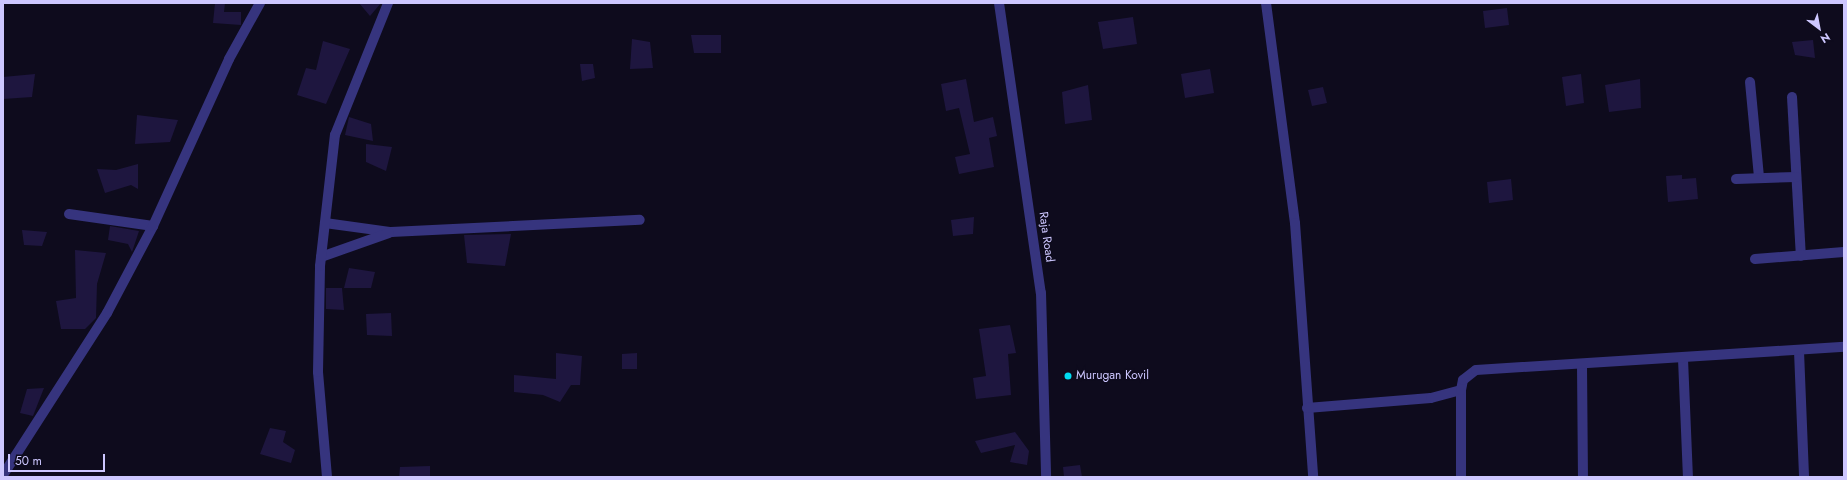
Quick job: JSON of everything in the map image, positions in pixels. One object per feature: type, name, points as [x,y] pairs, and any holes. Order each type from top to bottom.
[{"type":"street","points":[[3,474],[108,313],[153,226],[229,59],[260,3]]},
{"type":"street","points":[[327,477],[318,372],[321,258],[336,135],[388,3]]},
{"type":"street","name":"Raja Road","points":[[999,3],[1041,292],[1046,477]]},
{"type":"street","points":[[1266,3],[1295,223],[1313,477]]},
{"type":"street","points":[[1750,82],[1758,178]]},
{"type":"street","points":[[1792,97],[1801,256]]},
{"type":"street","points":[[1736,179],[1796,177]]},
{"type":"street","points":[[69,214],[153,226]]},
{"type":"street","points":[[325,223],[391,232],[640,220]]},
{"type":"street","points":[[321,258],[391,232]]},
{"type":"street","points":[[1755,259],[1844,252]]},
{"type":"street","points":[[1461,477],[1461,390],[1463,380],[1476,370],[1582,366],[1844,347]]},
{"type":"street","points":[[1799,351],[1804,477]]},
{"type":"street","points":[[1683,359],[1688,477]]},
{"type":"street","points":[[1582,366],[1583,477]]},
{"type":"street","points":[[1307,408],[1431,398],[1461,390]]},
{"type":"building","points":[[215,3],[225,3],[224,12],[241,12],[241,25],[213,23]]},
{"type":"building","points":[[359,3],[381,3],[370,16]]},
{"type":"building","points":[[1507,8],[1509,25],[1485,28],[1483,11]]},
{"type":"building","points":[[1133,17],[1137,44],[1103,49],[1098,22]]},
{"type":"building","points":[[691,35],[721,35],[721,53],[694,53]]},
{"type":"building","points":[[632,39],[650,42],[653,68],[630,69]]},
{"type":"building","points":[[1813,40],[1815,58],[1795,55],[1792,42]]},
{"type":"building","points":[[323,41],[350,49],[326,104],[297,95],[306,68],[316,70]]},
{"type":"building","points":[[580,64],[593,64],[595,78],[582,81]]},
{"type":"building","points":[[1210,69],[1214,93],[1185,98],[1181,74]]},
{"type":"building","points":[[35,74],[32,97],[3,99],[3,77]]},
{"type":"building","points":[[1581,74],[1584,103],[1566,106],[1562,77]]},
{"type":"building","points":[[966,79],[974,122],[993,117],[997,136],[989,138],[994,167],[959,174],[955,157],[970,154],[959,108],[946,111],[941,84]]},
{"type":"building","points":[[1640,79],[1641,108],[1609,112],[1605,85]]},
{"type":"building","points":[[1088,85],[1092,120],[1065,124],[1062,92]]},
{"type":"building","points":[[1323,87],[1327,103],[1312,106],[1308,90]]},
{"type":"building","points":[[137,115],[178,120],[170,142],[135,144]]},
{"type":"building","points":[[349,117],[371,124],[373,141],[345,135]]},
{"type":"building","points":[[366,144],[392,147],[386,171],[366,162]]},
{"type":"building","points":[[138,164],[138,189],[131,185],[105,193],[97,169],[116,170]]},
{"type":"building","points":[[1682,175],[1682,179],[1696,178],[1698,199],[1668,202],[1666,176]]},
{"type":"building","points":[[1511,179],[1513,200],[1489,203],[1487,182]]},
{"type":"building","points":[[974,217],[973,234],[953,236],[951,220]]},
{"type":"building","points":[[110,226],[139,231],[132,252],[128,244],[108,240]]},
{"type":"building","points":[[22,230],[47,232],[42,246],[24,245]]},
{"type":"building","points":[[511,234],[505,266],[467,263],[464,235]]},
{"type":"building","points":[[75,250],[106,253],[97,284],[96,318],[85,329],[61,329],[56,301],[76,298]]},
{"type":"building","points":[[349,268],[375,272],[371,288],[344,288]]},
{"type":"building","points":[[326,288],[342,288],[344,310],[326,309]]},
{"type":"building","points":[[391,313],[392,336],[367,335],[366,314]]},
{"type":"building","points":[[1010,325],[1016,353],[1008,354],[1011,395],[976,399],[973,378],[986,376],[979,329]]},
{"type":"building","points":[[556,353],[582,356],[580,385],[571,385],[560,402],[543,395],[514,392],[514,375],[556,379]]},
{"type":"building","points":[[637,353],[637,369],[622,369],[622,354]]},
{"type":"building","points":[[44,388],[33,416],[20,413],[27,389]]},
{"type":"building","points":[[270,428],[286,431],[283,442],[295,450],[291,463],[260,454]]},
{"type":"building","points":[[1015,432],[1029,451],[1027,465],[1010,462],[1015,445],[981,453],[975,441]]},
{"type":"building","points":[[1080,465],[1082,477],[1064,477],[1063,467]]},
{"type":"building","points":[[430,466],[430,477],[399,477],[400,467]]},
{"type":"place","name":"Murugan Kovil","points":[[1068,376]]}]
